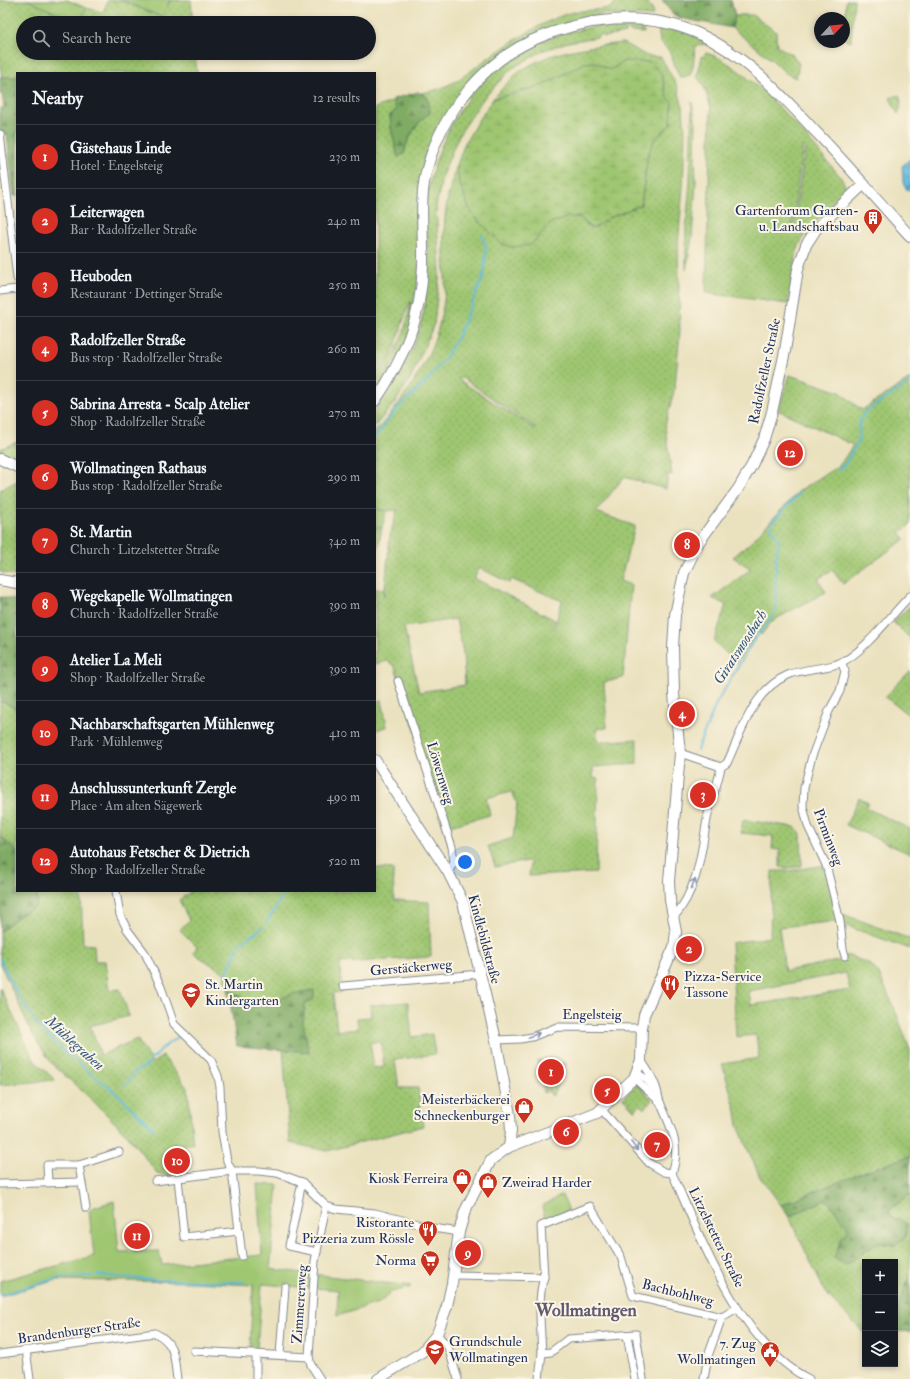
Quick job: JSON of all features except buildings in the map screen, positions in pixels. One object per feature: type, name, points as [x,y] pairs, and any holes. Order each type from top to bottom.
[{"type":"main road","points":[[376,399],[402,358],[411,335],[419,306],[423,266],[421,204],[428,165],[447,119],[461,99],[483,75],[507,54],[550,33],[588,22],[623,19],[646,20],[670,24],[703,36],[728,51],[765,79],[801,115],[910,236]]},
{"type":"main road","name":"Radolfzeller Straße","points":[[378,1379],[422,1352],[437,1334],[447,1306],[454,1275],[459,1232],[465,1211],[488,1164],[499,1152],[509,1147],[580,1120],[601,1109],[635,1075],[641,1060],[642,1028],[648,1004],[670,960],[676,932],[670,900],[669,869],[680,753],[674,694],[673,654],[675,615],[684,573],[699,542],[738,489],[752,466],[764,438],[772,412],[785,351],[798,269],[806,245],[817,228],[864,184]]},
{"type":"main road","points":[[0,459],[16,467]]},
{"type":"main road","points":[[0,580],[16,583]]},
{"type":"main road","name":"Kindlebildstraße","points":[[376,762],[448,872],[463,902],[496,1040],[510,1115],[511,1132],[509,1147]]},
{"type":"street","points":[[0,134],[1,154],[16,270]]},
{"type":"street","points":[[0,291],[16,289]]},
{"type":"street","points":[[674,917],[681,908],[695,881],[710,809],[721,767],[727,763],[749,714],[758,699],[770,687],[788,675],[841,662],[868,640],[910,596]]},
{"type":"street","name":"Pirminweg","points":[[841,662],[845,671],[840,691],[829,711],[812,756],[804,788],[803,806],[808,826],[826,865],[839,913],[843,950],[846,956]]},
{"type":"street","name":"Löwernweg","points":[[398,681],[452,847],[454,862],[448,872]]},
{"type":"street","points":[[680,753],[721,767]]},
{"type":"street","points":[[116,892],[120,915],[126,929],[145,953],[161,987],[174,1024],[211,1060],[218,1076],[220,1087],[222,1132],[227,1161],[232,1171],[242,1256]]},
{"type":"street","name":"Gerstäckerweg","points":[[343,986],[480,974]]},
{"type":"street","name":"Engelsteig","points":[[496,1040],[532,1037],[557,1027],[642,1028]]},
{"type":"street","points":[[601,1109],[649,1163],[664,1172],[672,1173],[675,1165],[676,1145],[673,1132],[659,1098],[656,1086],[641,1060]]},
{"type":"street","points":[[635,1075],[659,1098]]},
{"type":"street","points":[[48,1182],[47,1165],[79,1165],[119,1152]]},
{"type":"street","points":[[79,1165],[86,1208]]},
{"type":"street","points":[[155,1181],[232,1171],[260,1170],[302,1182],[326,1206],[336,1209],[375,1213],[433,1228],[459,1232]]},
{"type":"street","name":"Litzelstetter Straße","points":[[672,1173],[694,1225],[737,1308],[752,1330],[771,1349],[806,1378]]},
{"type":"street","points":[[178,1178],[184,1237],[239,1231]]},
{"type":"street","points":[[0,1184],[81,1182]]},
{"type":"street","points":[[302,1182],[289,1246],[317,1252]]},
{"type":"street","name":"Zimmererweg","points":[[320,1379],[311,1365],[309,1356],[317,1252],[326,1206]]},
{"type":"street","name":"Bachbohlweg","points":[[544,1277],[540,1226],[590,1206],[621,1257],[633,1296],[722,1317]]},
{"type":"street","points":[[454,1275],[544,1277],[542,1282],[541,1315],[542,1354],[539,1379]]},
{"type":"street","points":[[280,1355],[285,1287]]},
{"type":"street","points":[[704,1379],[708,1356],[722,1317],[737,1308]]},
{"type":"street","name":"Brandenburger Straße","points":[[0,1354],[155,1333],[165,1338],[173,1349],[177,1379]]},
{"type":"street","points":[[437,1334],[448,1347],[458,1379]]},
{"type":"street","points":[[542,1354],[551,1352],[568,1339],[636,1334],[643,1379]]},
{"type":"street","points":[[627,1335],[634,1379]]},
{"type":"street","points":[[26,1350],[30,1379]]},
{"type":"street","points":[[194,1351],[309,1356]]},
{"type":"street","points":[[256,1354],[256,1379]]},
{"type":"green space","points":[[0,0],[27,0],[64,16],[16,16],[16,60],[196,60],[197,72],[16,72],[16,77],[2,77],[0,66]]},
{"type":"green space","points":[[27,0],[67,0],[86,8],[82,16],[63,16]]},
{"type":"green space","points":[[108,0],[121,0],[160,16],[81,16],[86,8],[103,12]]},
{"type":"green space","points":[[121,0],[170,0],[162,16]]},
{"type":"green space","points":[[170,0],[191,0],[192,16],[162,16]]},
{"type":"green space","points":[[618,0],[646,0],[653,11],[652,16],[602,14],[584,18],[535,34],[512,47],[439,126],[425,156],[417,203],[418,280],[409,335],[376,394],[376,373],[383,367],[395,351],[400,341],[407,321],[411,301],[394,348],[383,363],[376,368],[376,108],[394,101],[396,110],[390,115],[391,128],[398,157],[404,154],[407,142],[416,126],[430,113],[427,97],[421,93],[442,88],[452,83],[512,42],[554,19],[574,12],[610,8]]},
{"type":"green space","points":[[662,0],[731,0],[735,16],[732,28],[680,18],[673,14]]},
{"type":"green space","points":[[846,0],[854,0],[851,42],[850,12],[846,12]]},
{"type":"green space","points":[[753,15],[776,32],[777,46],[793,55],[799,64],[796,78],[787,74],[732,28],[735,16]]},
{"type":"green space","points":[[610,24],[641,26],[644,33],[630,32],[629,29],[626,29],[626,33],[603,37],[602,35],[598,35],[598,37],[568,42],[544,50],[511,69],[483,99],[459,135],[443,173],[436,207],[440,271],[434,324],[411,378],[396,401],[376,425],[376,408],[401,372],[409,356],[421,323],[427,283],[426,206],[430,180],[448,131],[461,108],[495,69],[516,54],[540,42],[565,33]]},
{"type":"green space","points":[[658,27],[685,32],[708,43],[696,46],[693,68],[690,75],[680,78],[669,51],[660,42]]},
{"type":"green space","points":[[623,43],[647,56],[661,57],[677,86],[683,107],[685,134],[683,187],[678,245],[680,331],[675,387],[665,426],[672,475],[668,474],[666,489],[624,477],[596,512],[635,526],[620,581],[631,585],[623,678],[604,682],[607,728],[596,729],[598,742],[637,739],[637,764],[593,767],[593,778],[598,779],[596,873],[529,876],[530,863],[528,861],[495,867],[488,846],[513,838],[517,803],[512,792],[486,798],[490,815],[446,827],[395,667],[388,661],[376,664],[376,589],[383,589],[384,597],[390,536],[397,510],[386,511],[376,509],[376,431],[401,401],[412,384],[431,349],[437,331],[445,291],[444,242],[446,209],[450,187],[457,165],[459,181],[469,208],[478,220],[502,244],[511,247],[531,245],[551,223],[568,217],[580,217],[590,228],[596,227],[608,218],[641,205],[648,154],[654,140],[671,124],[671,102],[667,97],[661,73],[624,61],[610,70],[594,62],[585,63],[541,86],[493,99],[519,72],[531,65],[556,54],[582,48]],"holes":[[[461,377],[536,428],[535,429],[459,380]],[[480,568],[509,583],[511,579],[562,601],[554,629],[552,628],[555,620],[474,578]],[[456,619],[463,653],[465,685],[419,692],[404,627]]]},
{"type":"green space","points":[[706,53],[721,59],[737,69],[753,83],[787,115],[837,173],[846,187],[803,237],[797,251],[788,304],[706,293],[711,108],[704,86],[697,77],[702,57]],"holes":[[[803,145],[805,149],[794,224],[792,226]]]},
{"type":"green space","points":[[624,61],[650,62],[661,73],[667,97],[672,102],[671,124],[654,140],[648,154],[641,205],[608,218],[596,227],[591,228],[580,217],[568,217],[551,223],[531,245],[511,247],[502,244],[478,220],[469,208],[459,181],[457,165],[464,145],[477,122],[493,99],[541,86],[585,63],[594,62],[610,70]]},
{"type":"green space","points":[[0,77],[16,77],[16,196],[14,196],[7,134],[0,131],[0,109],[4,107],[2,94],[0,94]]},
{"type":"green space","points":[[418,92],[427,97],[430,113],[416,126],[407,142],[404,154],[398,157],[391,128],[390,115],[396,110],[393,99]]},
{"type":"green space","points":[[899,95],[901,105],[898,114],[890,98]]},
{"type":"green space","points":[[692,102],[696,124],[696,182],[692,238],[686,270],[686,230],[690,182]]},
{"type":"green space","points":[[790,375],[840,392],[862,410],[910,379],[910,525],[900,532],[905,539],[843,584],[832,570],[818,579],[826,592],[772,621],[761,635],[758,631],[736,663],[714,641],[726,605],[712,598],[751,569],[733,557],[749,544],[800,490],[840,465],[853,445],[778,410]]},
{"type":"green space","points":[[16,442],[16,461],[0,454],[0,449]]},
{"type":"green space","points":[[16,482],[16,576],[0,572],[0,490]]},
{"type":"green space","points":[[376,509],[386,511],[382,528],[376,527]]},
{"type":"green space","points":[[376,527],[382,528],[376,558]]},
{"type":"green space","points":[[0,597],[16,600],[16,708],[4,702],[0,703]]},
{"type":"green space","points":[[910,606],[910,638],[893,622]]},
{"type":"green space","points":[[910,671],[910,716],[885,697]]},
{"type":"green space","points":[[382,700],[387,727],[376,730],[376,702]]},
{"type":"green space","points":[[4,702],[16,708],[16,851],[0,836],[0,703]]},
{"type":"green space","points":[[859,798],[868,803],[866,808],[910,829],[910,854],[846,825]]},
{"type":"green space","points":[[743,820],[795,827],[801,834],[802,866],[788,868],[780,867],[780,850],[772,849],[773,836],[741,833]]},
{"type":"green space","points":[[0,836],[16,851],[16,892],[37,892],[37,906],[23,913],[0,931]]},
{"type":"green space","points":[[826,865],[840,921],[779,927],[785,971],[843,960],[847,955],[870,964],[879,974],[897,1015],[910,1050],[910,1156],[861,1173],[781,1205],[760,1177],[745,1143],[738,1125],[735,1107],[722,1064],[759,1058],[756,1035],[736,1037],[731,943],[770,937],[772,871],[788,871]],"holes":[[[846,973],[850,990],[751,1005],[749,991]]]},
{"type":"green space","points":[[376,868],[393,869],[394,900],[429,902],[431,957],[340,963],[342,992],[333,993],[337,1031],[358,1029],[357,1018],[371,1017],[370,1005],[408,1002],[412,1037],[432,1034],[435,1054],[395,1060],[399,1088],[418,1088],[423,1126],[327,1151],[290,1143],[283,1049],[309,1051],[303,1023],[305,1004],[314,991],[263,1002],[256,1002],[247,1000],[228,989],[225,973],[193,953],[197,947],[180,930],[189,920],[179,900],[190,892],[376,892]],"holes":[[[370,1042],[381,1042],[384,1067],[374,1068]]]},
{"type":"green space","points":[[37,892],[81,892],[83,944],[94,945],[95,961],[105,961],[109,990],[120,989],[129,1016],[90,1026],[101,1055],[137,1039],[152,1063],[163,1056],[188,1089],[193,1144],[184,1144],[186,1175],[173,1177],[157,1173],[129,1137],[90,1098],[52,1064],[34,1037],[0,964],[0,931],[23,913],[37,906]]},
{"type":"green space","points":[[843,914],[910,939],[910,949],[844,925]]},
{"type":"green space","points":[[0,988],[34,1060],[55,1080],[0,1085]]},
{"type":"green space","points":[[228,989],[251,1002],[281,998],[295,993],[314,990],[314,999],[305,1004],[303,1023],[309,1052],[237,1046]]},
{"type":"green space","points":[[538,1060],[544,1061],[543,1082],[547,1083],[546,1092],[544,1093]]},
{"type":"green space","points":[[559,1063],[566,1063],[557,1088],[552,1096],[550,1092],[548,1092],[549,1082],[554,1083]]},
{"type":"green space","points":[[639,1085],[652,1100],[644,1109],[640,1105],[635,1111],[623,1098],[634,1086]]},
{"type":"green space","points":[[910,1156],[910,1194],[889,1211],[893,1219],[901,1219],[907,1225],[905,1238],[895,1245],[878,1243],[846,1265],[834,1258],[841,1239],[849,1230],[827,1199],[789,1217],[781,1205],[861,1173]]},
{"type":"green space","points":[[257,1184],[278,1185],[270,1269],[411,1286],[409,1288],[391,1292],[381,1302],[337,1316],[338,1290],[262,1284],[257,1349],[250,1349],[253,1285],[193,1282],[57,1280],[0,1296],[0,1281],[94,1256],[89,1211],[94,1207],[114,1201],[119,1252],[159,1251],[162,1265],[262,1255]]},
{"type":"green space","points":[[910,1194],[910,1273],[898,1308],[898,1259],[862,1259],[862,1331],[833,1302],[823,1288],[789,1217],[827,1199],[849,1230],[841,1239],[846,1265],[878,1243],[895,1245],[893,1219],[889,1211]]},
{"type":"green space","points":[[562,1195],[569,1211],[546,1221],[542,1206]]},
{"type":"green space","points":[[910,1273],[910,1332],[898,1331],[898,1308]]},
{"type":"water","points":[[910,159],[910,189],[907,190],[903,182],[902,166]]},
{"type":"waterway","name":"Giratsmoosbach","points":[[376,436],[396,410],[428,380],[446,357],[458,336],[484,275],[486,247],[482,235]]},
{"type":"waterway","name":"Giratsmoosbach","points":[[838,470],[845,464],[858,442],[859,424],[864,413],[910,382]]},
{"type":"waterway","name":"Giratsmoosbach","points":[[697,750],[716,704],[752,643],[776,611],[776,556],[779,540],[770,526],[800,493]]},
{"type":"waterway","name":"Giratsmoosbach","points":[[266,923],[285,892]]},
{"type":"waterway","name":"Giratsmoosbach","points":[[226,975],[239,944],[263,927]]},
{"type":"waterway","name":"Mühlegraben","points":[[0,959],[18,995],[38,1026],[68,1055],[116,1093],[154,1129]]},
{"type":"waterway","name":"Giratsmoosbach","points":[[125,1085],[136,1071],[147,1066],[150,1059],[156,1056],[161,1049],[180,1035]]},
{"type":"waterway","points":[[97,1275],[156,1280],[244,1282]]},
{"type":"waterway","points":[[0,1295],[62,1277],[92,1276]]},
{"type":"place","name":"Gartenforum Garten- u. Landschaftsbau","points":[[873,235]]},
{"type":"place","name":"Autohaus Fetscher & Dietrich","points":[[790,453]]},
{"type":"place","name":"Wegekapelle Wollmatingen","points":[[687,545]]},
{"type":"place","name":"Radolfzeller Straße","points":[[682,714]]},
{"type":"place","name":"Heuboden","points":[[703,795]]},
{"type":"place","name":"Leiterwagen","points":[[689,949]]},
{"type":"place","name":"Pizza-Service Tassone","points":[[670,1001]]},
{"type":"place","name":"St. Martin Kindergarten","points":[[191,1009]]},
{"type":"place","name":"Gästehaus Linde","points":[[551,1072]]},
{"type":"place","name":"Sabrina Arresta - Scalp Atelier","points":[[607,1091]]},
{"type":"place","name":"Meisterbäckerei Schneckenburger","points":[[524,1124]]},
{"type":"place","name":"Wollmatingen Rathaus","points":[[566,1132]]},
{"type":"place","name":"St. Martin","points":[[657,1145]]},
{"type":"place","name":"Nachbarschaftsgarten Mühlenweg","points":[[177,1161]]},
{"type":"place","name":"Kiosk Ferreira","points":[[462,1195]]},
{"type":"place","name":"Zweirad Harder","points":[[488,1199]]},
{"type":"place","name":"Anschlussunterkunft Zergle","points":[[137,1236]]},
{"type":"place","name":"Ristorante Pizzeria zum Rössle","points":[[428,1247]]},
{"type":"place","name":"Atelier La Meli","points":[[468,1253]]},
{"type":"place","name":"Norma","points":[[430,1277]]},
{"type":"place","name":"Grundschule Wollmatingen","points":[[435,1366]]},
{"type":"place","name":"7. Zug Wollmatingen","points":[[770,1368]]},
{"type":"district","name":"Wollmatingen","points":[[586,1310]]}]
